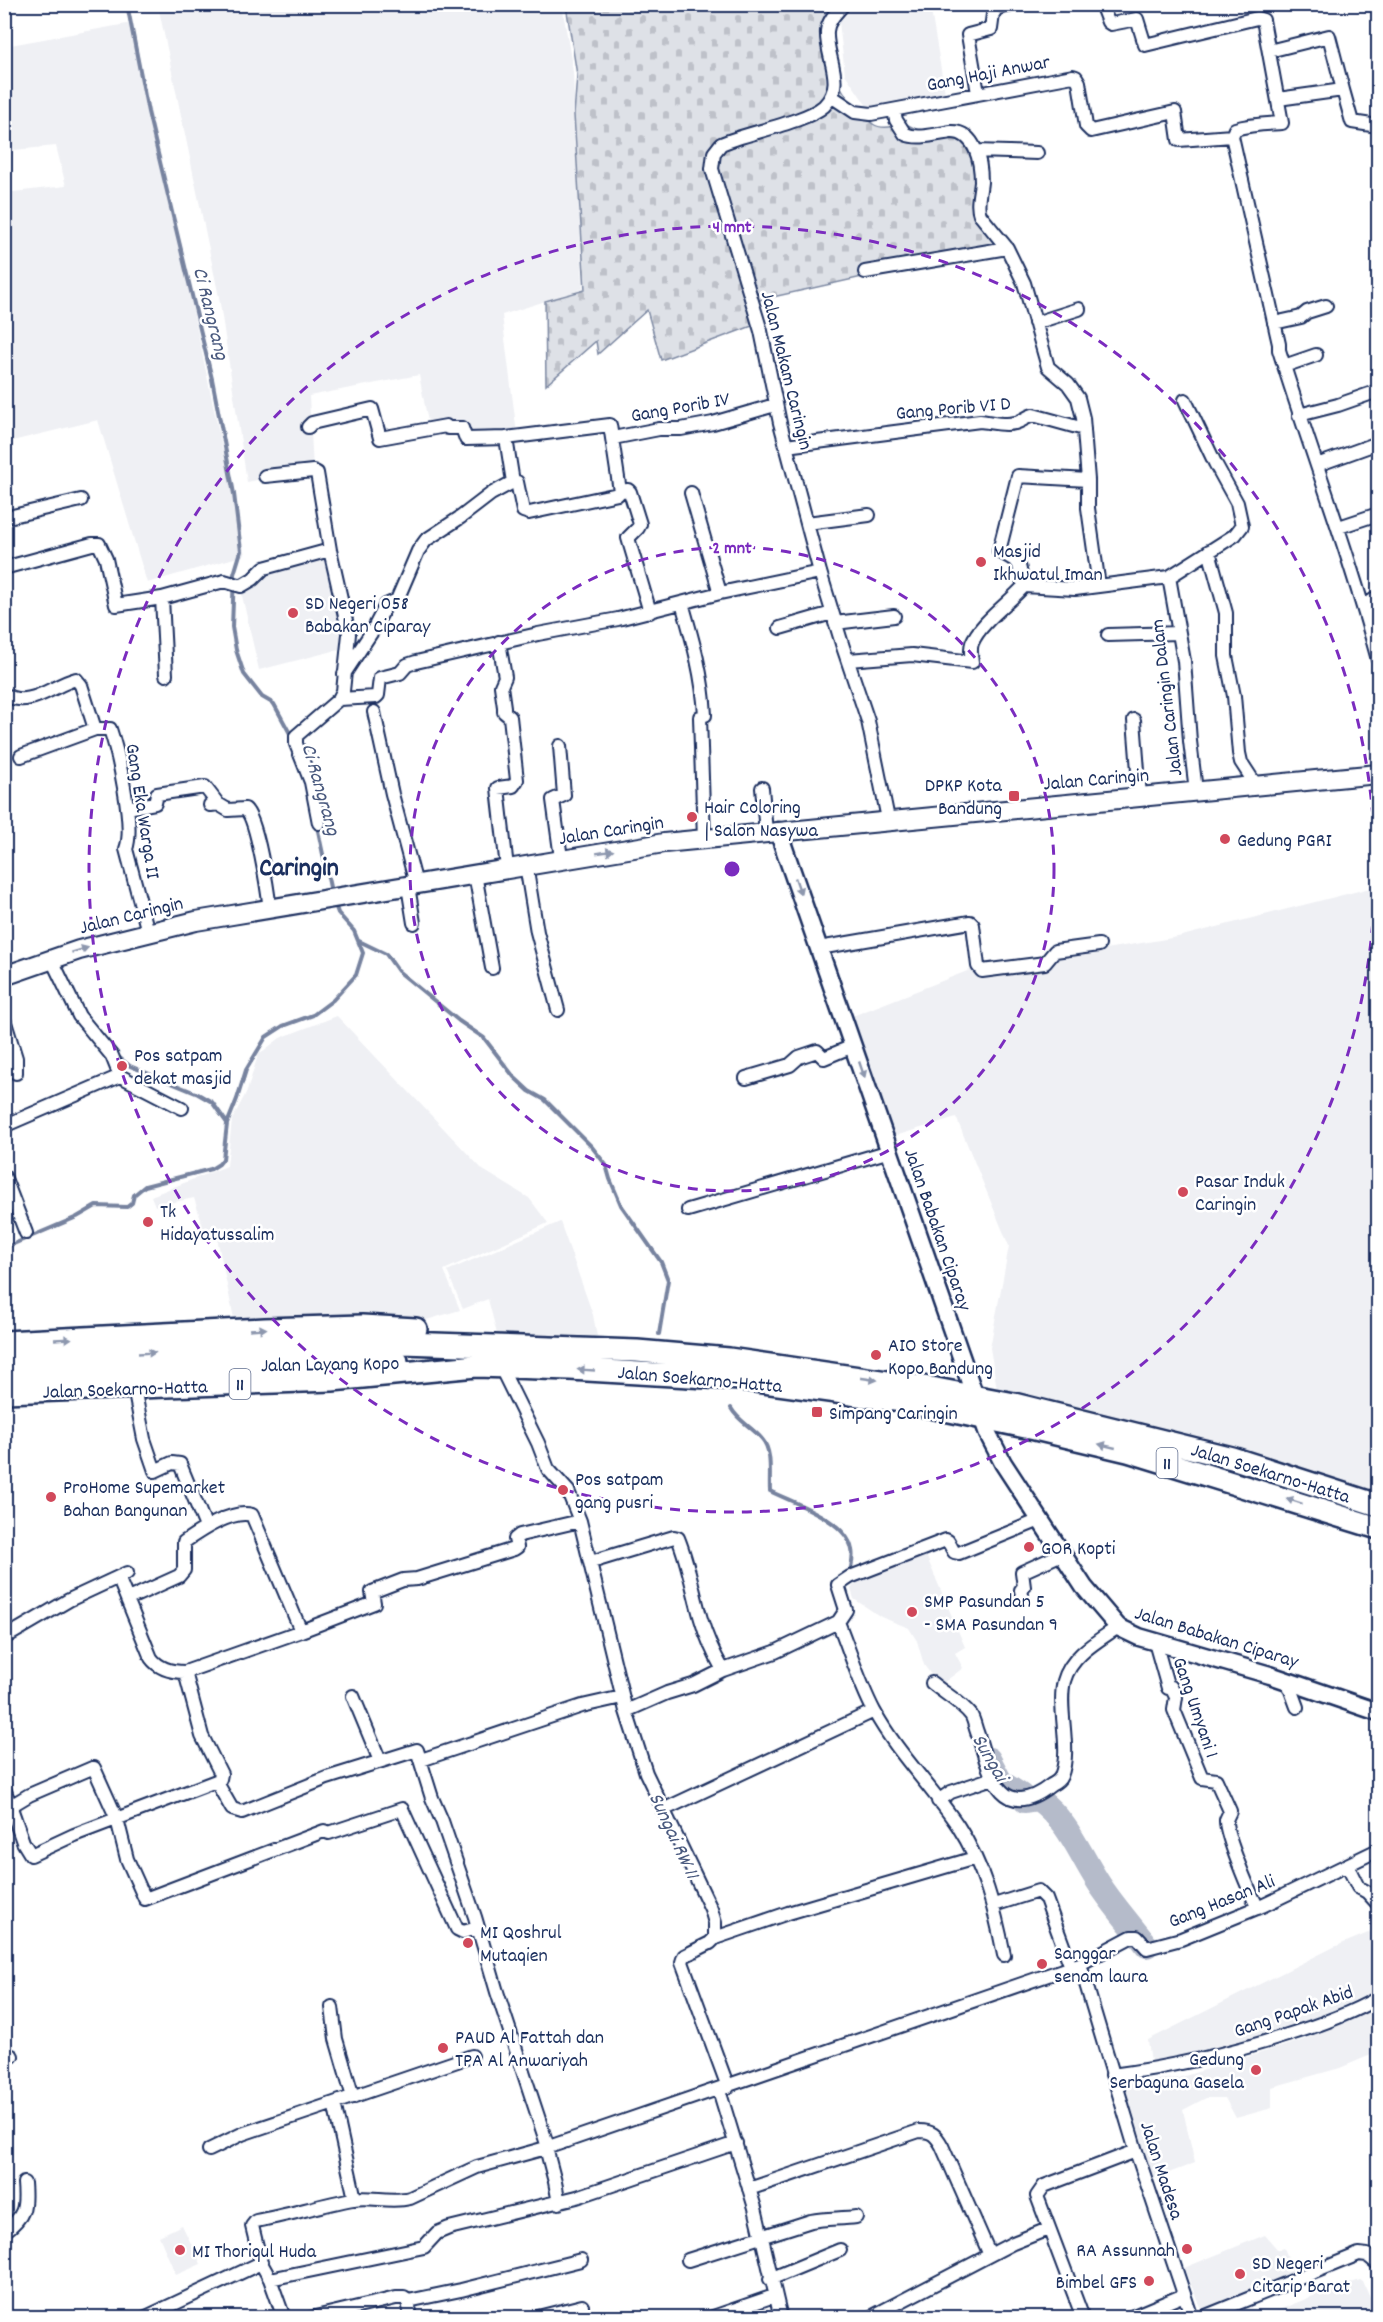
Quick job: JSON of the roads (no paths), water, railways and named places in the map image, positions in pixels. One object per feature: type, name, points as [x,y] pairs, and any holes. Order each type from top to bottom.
[{"type":"highway","name":"Jalan Soekarno-Hatta","points":[[4,1342],[265,1329],[379,1327],[731,1348],[771,1354],[811,1371]]},
{"type":"highway","name":"Jalan Soekarno-Hatta","points":[[448,1343],[637,1351],[729,1359],[975,1396],[1097,1423],[1232,1458],[1378,1505]]},
{"type":"highway","name":"Jalan Layang Kopo","points":[[4,1376],[448,1343]]},
{"type":"highway","name":"Jalan Layang Kopo","points":[[4,1360],[350,1351],[426,1362],[476,1366]]},
{"type":"highway","name":"Jalan Soekarno-Hatta","points":[[4,1392],[332,1380],[476,1366],[741,1379],[891,1400],[982,1417],[1128,1451],[1378,1528]]},
{"type":"main road","name":"Jalan Caringin","points":[[4,976],[148,932],[196,921],[561,858],[704,838],[888,819],[1378,774]]},
{"type":"street","points":[[831,96],[836,82],[827,32],[830,21],[844,4]]},
{"type":"street","points":[[978,93],[968,35],[991,29],[993,14],[997,8],[1018,4]]},
{"type":"street","points":[[1101,4],[1111,24],[1137,19],[1145,45],[1262,19],[1282,123],[1238,128],[1232,136],[1284,366],[1339,527],[1378,660]]},
{"type":"street","points":[[1269,51],[1329,36],[1352,122],[1378,126]]},
{"type":"street","name":"Gang Haji Anwar","points":[[831,96],[855,112],[871,114],[1073,76],[1078,82],[1086,126],[1091,131],[1175,112],[1179,140],[1232,136]]},
{"type":"street","points":[[1278,99],[1343,90]]},
{"type":"street","name":"Jalan Makam Caringin","points":[[831,96],[824,106],[809,115],[721,144],[714,158],[712,169],[761,331],[775,405],[820,572],[868,721],[888,819]]},
{"type":"street","points":[[894,111],[904,134],[914,136],[955,132],[964,134],[970,139],[976,151],[981,182],[978,210],[981,219],[1007,248],[1024,283],[1048,367],[1068,384],[1078,398],[1084,429],[1088,508],[1099,586]]},
{"type":"street","points":[[976,151],[1036,153]]},
{"type":"street","points":[[864,272],[1007,248]]},
{"type":"street","points":[[1274,323],[1301,317],[1307,312],[1326,306]]},
{"type":"street","points":[[1035,322],[1079,309]]},
{"type":"street","points":[[1284,366],[1316,355]]},
{"type":"street","points":[[1299,415],[1378,391]]},
{"type":"street","points":[[848,660],[912,655],[972,662],[972,641],[1024,586],[1065,589],[1168,577],[1240,530],[1241,517],[1237,503],[1185,400]]},
{"type":"street","name":"Gang Porib IV","points":[[620,491],[613,438],[659,429],[681,429],[713,423],[775,405]]},
{"type":"street","points":[[308,427],[312,423],[372,409],[380,438],[446,426],[448,428],[461,427],[465,439],[506,438],[609,424],[613,438]]},
{"type":"street","name":"Gang Porib VI D","points":[[786,446],[980,421],[1011,424],[1033,415],[1084,429]]},
{"type":"street","points":[[506,438],[513,482]]},
{"type":"street","points":[[1317,465],[1378,443]]},
{"type":"street","points":[[265,476],[318,472],[330,550],[349,634],[350,648],[343,691],[339,699],[296,736],[296,744],[311,782],[320,823]]},
{"type":"street","points":[[1024,586],[1021,566],[1017,560],[999,551],[1018,476],[1088,480]]},
{"type":"street","points":[[513,482],[518,484],[523,511],[529,513],[628,490],[640,524],[628,538],[650,612]]},
{"type":"street","points":[[344,674],[373,630],[386,605],[397,600],[418,551],[426,540],[461,518],[491,494],[513,482]]},
{"type":"street","points":[[691,493],[720,593]]},
{"type":"street","points":[[4,518],[81,500]]},
{"type":"street","points":[[1339,527],[1378,514]]},
{"type":"street","points":[[807,523],[869,515]]},
{"type":"street","points":[[4,568],[97,544],[102,547],[106,559],[116,605],[162,598],[224,581],[241,586],[253,579],[264,568],[330,550]]},
{"type":"street","points":[[1209,551],[1226,613],[1226,656],[1234,696],[1239,753],[1241,762],[1256,785]]},
{"type":"street","points":[[339,699],[376,697],[380,678],[400,673],[407,665],[499,642],[650,612],[720,593],[820,572]]},
{"type":"street","name":"Jalan Caringin Dalam","points":[[1168,577],[1184,661],[1196,791]]},
{"type":"street","points":[[1364,606],[1378,597]]},
{"type":"street","points":[[162,598],[166,675]]},
{"type":"street","points":[[682,603],[700,669],[704,696],[705,715],[700,717],[703,745],[704,838]]},
{"type":"street","points":[[780,628],[834,618],[894,616]]},
{"type":"street","points":[[1108,634],[1179,633]]},
{"type":"street","points":[[499,642],[505,677],[501,692],[504,712],[510,717],[516,783],[513,786],[498,788],[507,868]]},
{"type":"street","points":[[4,694],[13,700],[24,700],[76,679],[81,685],[95,729],[21,756]]},
{"type":"street","points":[[374,712],[412,885],[414,923]]},
{"type":"street","points":[[1134,720],[1140,796]]},
{"type":"street","name":"Gang Eka Warga II","points":[[95,729],[107,727],[111,730],[127,808],[128,842],[126,849],[148,932]]},
{"type":"street","points":[[560,746],[564,795],[554,801],[561,858]]},
{"type":"street","points":[[127,808],[155,803],[157,794],[205,787],[218,804],[228,810],[245,809],[249,812],[265,874],[270,910]]},
{"type":"street","points":[[762,788],[772,831]]},
{"type":"street","name":"Jalan Babakan Ciparay","points":[[772,831],[819,948],[982,1417],[1000,1457],[1089,1594],[1118,1627],[1155,1641],[1287,1680],[1378,1712]]},
{"type":"street","points":[[526,865],[537,932],[558,1010]]},
{"type":"street","points":[[475,874],[492,968]]},
{"type":"street","points":[[819,948],[970,922],[974,926],[978,966],[982,971],[1045,963],[1055,951],[1099,945]]},
{"type":"street","points":[[51,960],[79,1016],[112,1056],[120,1076],[182,1108]]},
{"type":"street","points":[[4,1019],[16,1058],[16,1073]]},
{"type":"street","points":[[746,1078],[790,1065],[799,1057],[817,1051],[824,1058],[853,1046]]},
{"type":"street","points":[[4,1126],[120,1076]]},
{"type":"street","points":[[687,1210],[890,1151]]},
{"type":"street","points":[[4,1176],[26,1233]]},
{"type":"street","points":[[500,1366],[538,1443],[548,1469],[568,1491],[580,1521],[622,1697],[646,1773],[711,1909],[715,1923],[715,1938]]},
{"type":"street","points":[[134,1388],[144,1439],[155,1471],[172,1463],[180,1464],[206,1527]]},
{"type":"street","points":[[128,1599],[179,1576],[184,1570],[184,1542],[206,1527],[246,1513],[252,1515],[301,1631]]},
{"type":"street","points":[[626,1711],[667,1693],[693,1685],[723,1670],[775,1652],[838,1622],[846,1610],[838,1588],[842,1580],[946,1540],[954,1552],[959,1553],[1040,1520]]},
{"type":"street","points":[[4,1638],[69,1600],[122,1575],[128,1599],[151,1658],[160,1667],[185,1672],[374,1603],[372,1592],[403,1580],[417,1580],[514,1549],[517,1547],[515,1539],[520,1535],[580,1521]]},
{"type":"street","points":[[591,1562],[674,1537],[678,1538],[690,1569],[701,1620],[723,1670]]},
{"type":"street","points":[[1022,1595],[1021,1590],[1024,1587],[1022,1572],[1062,1554]]},
{"type":"street","points":[[838,1622],[874,1711],[958,1826],[975,1858],[994,1905],[1004,1955]]},
{"type":"street","points":[[932,1683],[954,1699],[971,1716],[993,1778],[1003,1792],[1012,1797],[1036,1796],[1058,1780],[1061,1775],[1065,1741],[1064,1681],[1076,1658],[1118,1627]]},
{"type":"street","name":"Gang Umyani 1","points":[[1155,1641],[1168,1688],[1171,1688],[1176,1696],[1174,1710],[1202,1778],[1216,1780],[1230,1811],[1226,1821],[1230,1836],[1243,1879],[1258,1908]]},
{"type":"street","points":[[4,1788],[8,1808],[31,1855],[74,1835],[220,1779],[221,1774],[202,1736],[185,1672]]},
{"type":"street","points":[[1287,1680],[1297,1707]]},
{"type":"street","points":[[353,1696],[380,1761]]},
{"type":"street","points":[[421,1760],[582,1706],[622,1697]]},
{"type":"street","points":[[663,1810],[874,1711]]},
{"type":"street","points":[[216,1781],[232,1809],[242,1812],[327,1778],[416,1750],[478,1928],[547,2148],[559,2203]]},
{"type":"street","points":[[8,1808],[29,1795],[92,1768],[99,1776],[117,1819],[127,1859],[145,1899],[324,1831],[329,1833],[402,1809],[457,1929],[463,1932],[478,1928]]},
{"type":"street","points":[[938,1801],[951,1792],[993,1778]]},
{"type":"street","name":"Gang Hasan Ali","points":[[1075,1966],[1131,1937],[1137,1937],[1147,1948],[1181,1939],[1258,1908],[1378,1850]]},
{"type":"street","points":[[781,2318],[761,2238],[755,2186],[736,2143],[724,2088],[682,1962],[684,1956],[710,1943],[715,1938],[788,1913],[975,1858]]},
{"type":"street","points":[[1347,1865],[1358,1887],[1367,1892],[1378,1904]]},
{"type":"street","name":"Jalan Madesa","points":[[994,1905],[1038,1891],[1046,1899],[1075,1966],[1192,2318]]},
{"type":"street","points":[[284,2318],[270,2279],[261,2263],[252,2226],[254,2222],[355,2199],[398,2201],[410,2198],[477,2166],[547,2148],[1075,1966]]},
{"type":"street","name":"Gang Papak Abid","points":[[1112,2075],[1152,2070],[1253,2046],[1328,2022],[1378,1998]]},
{"type":"street","points":[[332,2007],[336,2039],[353,2097]]},
{"type":"street","points":[[209,2150],[242,2134],[472,2056]]},
{"type":"street","points":[[334,2103],[355,2199]]},
{"type":"street","points":[[755,2186],[919,2131],[929,2131],[937,2136],[942,2146],[990,2255]]},
{"type":"street","points":[[270,2279],[424,2247],[443,2230],[559,2203],[736,2143]]},
{"type":"street","points":[[1083,2318],[1037,2196],[1044,2186],[1136,2151]]},
{"type":"street","points":[[4,2232],[21,2217],[25,2204],[24,2183]]},
{"type":"street","points":[[688,2260],[823,2218],[835,2220],[856,2217]]},
{"type":"street","points":[[868,2318],[1013,2243],[1048,2229]]},
{"type":"street","points":[[770,2279],[840,2250]]},
{"type":"street","points":[[1201,2318],[1359,2254],[1367,2255],[1378,2264]]},
{"type":"street","points":[[311,2318],[396,2298],[404,2298],[408,2301],[461,2290],[581,2260]]},
{"type":"street","points":[[144,2318],[261,2263]]},
{"type":"street","points":[[1129,2318],[1184,2295]]},
{"type":"street","points":[[710,2318],[774,2296]]},
{"type":"street","points":[[408,2301],[411,2318]]},
{"type":"street","points":[[534,2318],[582,2306]]},
{"type":"waterway","name":"Ci Rangrang","points":[[127,4],[148,112],[212,379],[234,494],[241,551],[234,574],[232,627],[236,650],[244,674],[262,697],[274,704],[293,739]]},
{"type":"waterway","name":"Ci Rangrang","points":[[317,826],[331,892]]},
{"type":"waterway","name":"Ci Rangrang","points":[[4,1248],[77,1217],[96,1206],[127,1207],[132,1203],[134,1195],[145,1186],[211,1169],[219,1164],[223,1159],[227,1124],[246,1070],[266,1037],[283,1026],[313,1015],[333,1000],[356,975],[363,953],[354,931],[338,913],[334,902]]},
{"type":"waterway","points":[[359,941],[386,954],[398,971],[459,1021],[484,1038],[514,1077],[529,1091],[545,1100],[592,1147],[606,1165],[621,1205],[661,1262],[668,1280],[659,1334]]},
{"type":"waterway","points":[[819,974],[827,996]]},
{"type":"waterway","points":[[116,1055],[130,1066],[212,1102],[227,1123]]},
{"type":"waterway","points":[[731,1408],[737,1417],[758,1435],[768,1450],[770,1491],[830,1521],[848,1539],[853,1553],[850,1574]]},
{"type":"waterway","name":"Sungai","points":[[989,1759],[1001,1782],[1021,1795],[1025,1801],[1038,1799],[1058,1817],[1103,1890],[1147,1946]]},
{"type":"place","name":"Masjid Ikhwatul Iman","points":[[981,562]]},
{"type":"place","name":"SD Negeri 058 Babakan Ciparay","points":[[293,613]]},
{"type":"place","name":"DPKP Kota Bandung","points":[[1014,796]]},
{"type":"place","name":"Hair Coloring | Salon Nasywa","points":[[692,817]]},
{"type":"place","name":"Gedung PGRI","points":[[1225,839]]},
{"type":"place","name":"Pos satpam dekat masjid","points":[[122,1066]]},
{"type":"place","name":"Pasar Induk Caringin","points":[[1183,1192]]},
{"type":"place","name":"Tk Hidayatussalim","points":[[148,1222]]},
{"type":"place","name":"AIO Store Kopo Bandung","points":[[876,1355]]},
{"type":"place","name":"Simpang Caringin","points":[[817,1412]]},
{"type":"place","name":"Pos satpam gang pusri","points":[[563,1490]]},
{"type":"place","name":"ProHome Supemarket Bahan Bangunan","points":[[51,1497]]},
{"type":"place","name":"GOR Kopti","points":[[1029,1547]]},
{"type":"place","name":"SMP Pasundan 5 - SMA Pasundan 9","points":[[912,1612]]},
{"type":"place","name":"MI Qoshrul Mutaqien","points":[[468,1943]]},
{"type":"place","name":"Sanggar senam laura","points":[[1042,1964]]},
{"type":"place","name":"PAUD Al Fattah dan TPA Al Anwariyah","points":[[443,2048]]},
{"type":"place","name":"Gedung Serbaguna Gasela","points":[[1256,2070]]},
{"type":"place","name":"RA Assunnah","points":[[1187,2249]]},
{"type":"place","name":"MI Thoriqul Huda","points":[[180,2250]]},
{"type":"place","name":"SD Negeri Citarip Barat","points":[[1240,2274]]},
{"type":"place","name":"Bimbel GFS","points":[[1149,2281]]},
{"type":"district","name":"Caringin","points":[[299,866]]},
{"type":"water label","name":"Sungai RW 11","points":[[675,1835]]}]
